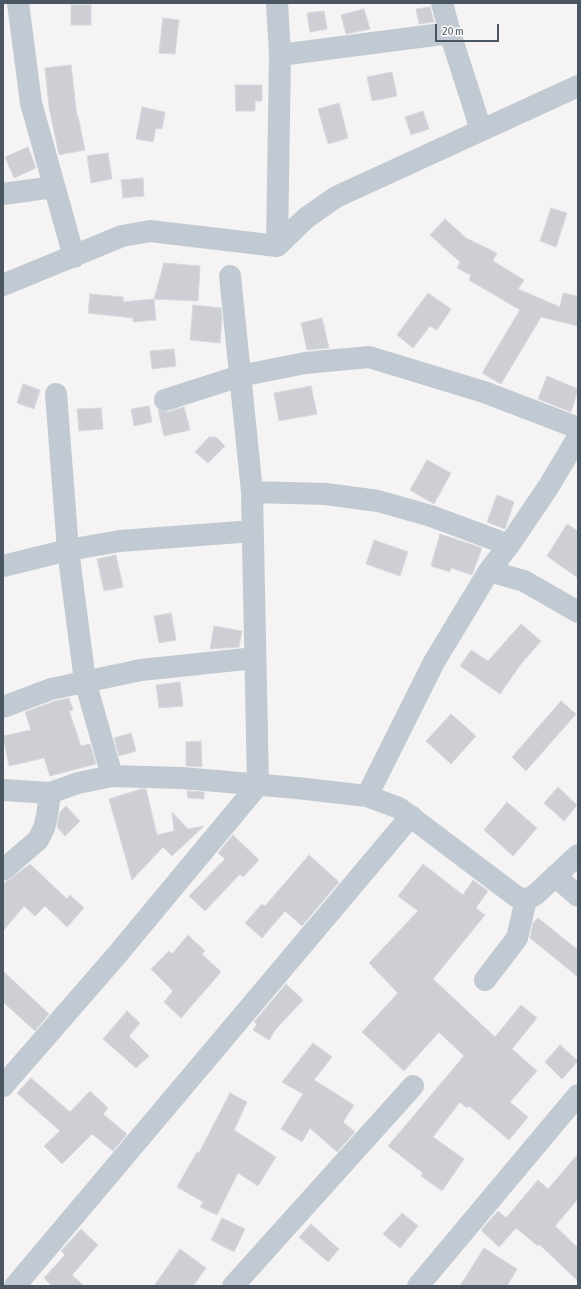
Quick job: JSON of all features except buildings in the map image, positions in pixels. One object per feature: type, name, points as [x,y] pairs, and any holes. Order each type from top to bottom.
[{"type":"street","points":[[18,3],[31,103],[74,257]]},
{"type":"street","points":[[277,246],[280,55],[278,3]]},
{"type":"street","points":[[442,3],[481,130]]},
{"type":"street","points":[[280,55],[450,33]]},
{"type":"street","points":[[277,246],[306,218],[336,197],[578,86]]},
{"type":"street","points":[[3,194],[54,187]]},
{"type":"street","points":[[3,285],[122,236],[150,230],[277,246]]},
{"type":"street","points":[[3,1086],[116,956],[258,785],[252,492],[230,276]]},
{"type":"street","points":[[166,400],[240,376],[305,363],[369,357],[484,392],[578,428]]},
{"type":"street","points":[[56,394],[68,550],[85,681],[112,776]]},
{"type":"street","points":[[367,796],[434,662],[489,571],[510,545],[549,486],[578,437]]},
{"type":"street","points":[[252,492],[326,494],[378,502],[431,516],[510,545]]},
{"type":"street","points":[[3,566],[68,550],[120,541],[253,531]]},
{"type":"street","points":[[489,571],[524,581],[578,612]]},
{"type":"street","points":[[3,707],[51,690],[85,681],[141,670],[255,658]]},
{"type":"street","points":[[3,790],[50,793],[78,783],[112,776],[182,778],[367,796],[399,808],[517,897],[526,900],[535,895],[578,855]]},
{"type":"street","points":[[3,870],[38,840],[47,816],[50,793]]},
{"type":"street","points":[[15,1286],[411,816]]},
{"type":"street","points":[[555,876],[578,896]]},
{"type":"street","points":[[485,980],[518,938],[526,900]]},
{"type":"street","points":[[233,1286],[413,1086]]},
{"type":"street","points":[[418,1286],[578,1096]]}]
